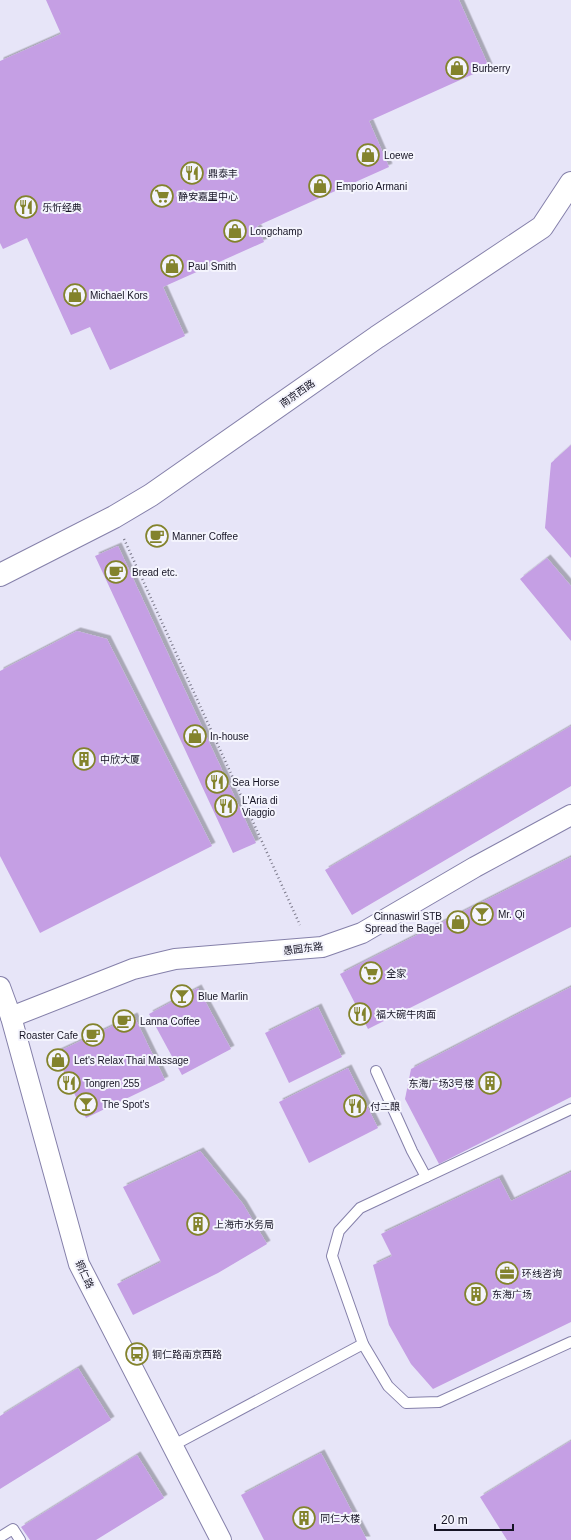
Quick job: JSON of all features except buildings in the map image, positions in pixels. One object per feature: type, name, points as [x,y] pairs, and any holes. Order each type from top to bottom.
[{"type":"main road","name":"南京西路","points":[[0,575],[114,517],[151,495],[377,337],[542,227],[571,183]]},
{"type":"street","name":"愚园东路","points":[[11,1017],[133,970],[175,959],[310,948],[322,946],[362,933],[475,867],[571,815]]},
{"type":"street","name":"铜仁路","points":[[0,987],[11,1017],[79,1264],[172,1446],[216,1538]]},
{"type":"lane","points":[[376,1071],[412,1151],[426,1177]]},
{"type":"lane","points":[[571,1109],[360,1208],[339,1231],[332,1256],[363,1344],[388,1386],[406,1403],[439,1402],[571,1342]]},
{"type":"lane","points":[[172,1446],[363,1344]]},
{"type":"lane","points":[[0,1537],[13,1529],[20,1540]]},
{"type":"path","points":[[114,517],[310,948]]},
{"type":"place","name":"Burberry","points":[[457,68]]},
{"type":"place","name":"Loewe","points":[[368,155]]},
{"type":"place","name":"鼎泰丰","points":[[192,173]]},
{"type":"place","name":"Emporio Armani","points":[[320,186]]},
{"type":"place","name":"静安嘉里中心","points":[[162,196]]},
{"type":"place","name":"乐忻经典","points":[[26,207]]},
{"type":"place","name":"Longchamp","points":[[235,231]]},
{"type":"place","name":"Paul Smith","points":[[172,266]]},
{"type":"place","name":"Michael Kors","points":[[75,295]]},
{"type":"place","name":"Manner Coffee","points":[[157,536]]},
{"type":"place","name":"Bread etc.","points":[[116,572]]},
{"type":"place","name":"In-house","points":[[195,736]]},
{"type":"place","name":"中欣大厦","points":[[84,759]]},
{"type":"place","name":"Sea Horse","points":[[217,782]]},
{"type":"place","name":"L'Aria di Viaggio","points":[[226,806]]},
{"type":"place","name":"Mr. Qi","points":[[482,914]]},
{"type":"place","name":"Cinnaswirl STB Spread the Bagel","points":[[458,922]]},
{"type":"place","name":"全家","points":[[371,973]]},
{"type":"place","name":"Blue Marlin","points":[[182,996]]},
{"type":"place","name":"福大碗牛肉面","points":[[360,1014]]},
{"type":"place","name":"Lanna Coffee","points":[[124,1021]]},
{"type":"place","name":"Roaster Cafe","points":[[93,1035]]},
{"type":"place","name":"Let's Relax Thai Massage","points":[[58,1060]]},
{"type":"place","name":"Tongren 255","points":[[69,1083]]},
{"type":"place","name":"东海广场3号楼","points":[[490,1083]]},
{"type":"place","name":"The Spot's","points":[[86,1104]]},
{"type":"place","name":"付二酿","points":[[355,1106]]},
{"type":"place","name":"上海市水务局","points":[[198,1224]]},
{"type":"place","name":"环线咨询","points":[[507,1273]]},
{"type":"place","name":"东海广场","points":[[476,1294]]},
{"type":"place","name":"铜仁路南京西路","points":[[137,1354]]},
{"type":"place","name":"同仁大楼","points":[[304,1518]]}]
